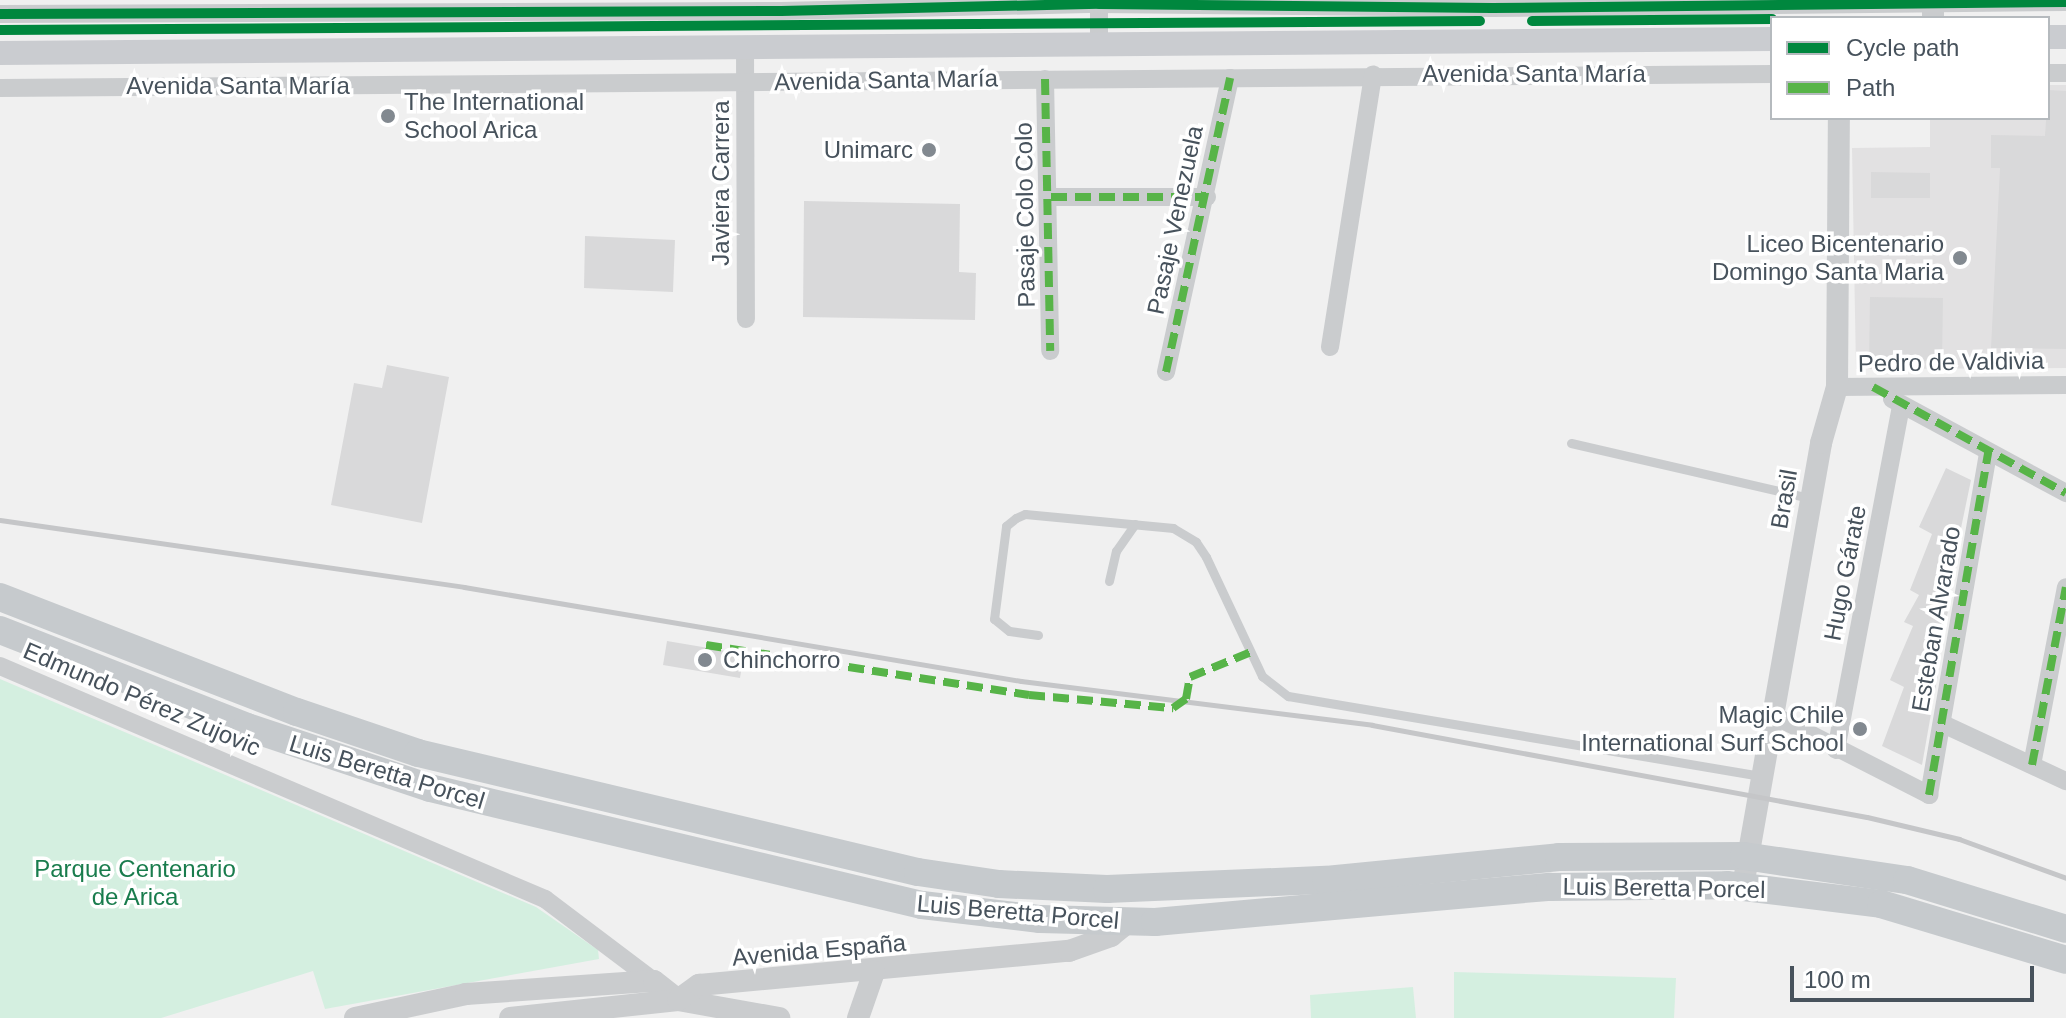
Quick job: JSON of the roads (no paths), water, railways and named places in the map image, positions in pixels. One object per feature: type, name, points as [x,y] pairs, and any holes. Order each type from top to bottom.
[{"type":"main road","name":"Avenida Santa María","points":[[0,53],[1770,39]]},
{"type":"main road","name":"Luis Beretta Porcel","points":[[3,606],[418,753],[810,850],[946,877],[1067,889],[1177,887],[1326,880],[1559,857],[1744,856],[1882,875],[2066,929]]},
{"type":"main road","name":"Luis Beretta Porcel","points":[[0,630],[303,747],[530,815],[922,905],[1040,919],[1128,922],[1550,887],[1743,886],[1912,911],[2066,960]]},
{"type":"street","points":[[0,14],[313,7],[1099,2],[1875,2],[1933,7],[2066,2]]},
{"type":"street","points":[[1099,2],[1099,43]]},
{"type":"street","name":"Javiera Carrera","points":[[745,47],[746,319]]},
{"type":"street","points":[[1330,347],[1373,74]]},
{"type":"street","name":"Avenida Santa María","points":[[0,88],[1230,78],[1373,74],[1770,74]]},
{"type":"street","name":"Pasaje Venezuela","points":[[1166,372],[1207,197],[1230,78]]},
{"type":"street","name":"Pasaje Colo Colo","points":[[1045,79],[1051,197],[1050,351]]},
{"type":"street","name":"Brasil","points":[[1743,886],[1744,856],[1811,499],[1837,387],[1839,120]]},
{"type":"street","points":[[1051,197],[1207,197]]},
{"type":"street","name":"Pedro de Valdivia","points":[[1837,387],[2066,385]]},
{"type":"street","points":[[1873,387],[2066,493]]},
{"type":"street","name":"Hugo Gárate","points":[[1836,750],[1901,405]]},
{"type":"street","name":"Esteban Alvarado","points":[[1836,750],[1929,795],[1988,452]]},
{"type":"street","points":[[2032,765],[2066,587]]},
{"type":"street","name":"Edmundo Pérez Zujovic","points":[[0,666],[545,899],[678,1000],[779,1018]]},
{"type":"street","points":[[1771,714],[1836,750]]},
{"type":"street","points":[[1943,724],[2066,781]]},
{"type":"street","name":"Avenida España","points":[[510,1018],[678,1000],[699,985],[874,972],[1069,951],[1111,936],[1128,922]]},
{"type":"street","points":[[613,985],[631,973],[633,963]]},
{"type":"street","points":[[858,1018],[874,972]]},
{"type":"street","points":[[355,1018],[466,994],[654,981]]},
{"type":"lane","points":[[1571,443],[1811,499]]},
{"type":"lane","points":[[1038,635],[1009,631],[994,619],[1006,526],[1025,514],[1173,528],[1196,542],[1262,676],[1288,696],[1759,776]]},
{"type":"lane","points":[[1109,581],[1116,551],[1135,524]]},
{"type":"railway","points":[[0,520],[464,587],[1021,681],[1372,725],[1867,817],[1959,839],[2066,878]]},
{"type":"place","name":"The International School Arica","points":[[388,116]]},
{"type":"place","name":"Unimarc","points":[[929,150]]},
{"type":"place","name":"Liceo Bicentenario Domingo Santa Maria","points":[[1960,258]]},
{"type":"place","name":"Chinchorro","points":[[705,660]]},
{"type":"place","name":"Magic Chile International Surf School","points":[[1860,729]]},
{"type":"park label","name":"Parque Centenario de Arica","points":[[135,883]]}]
